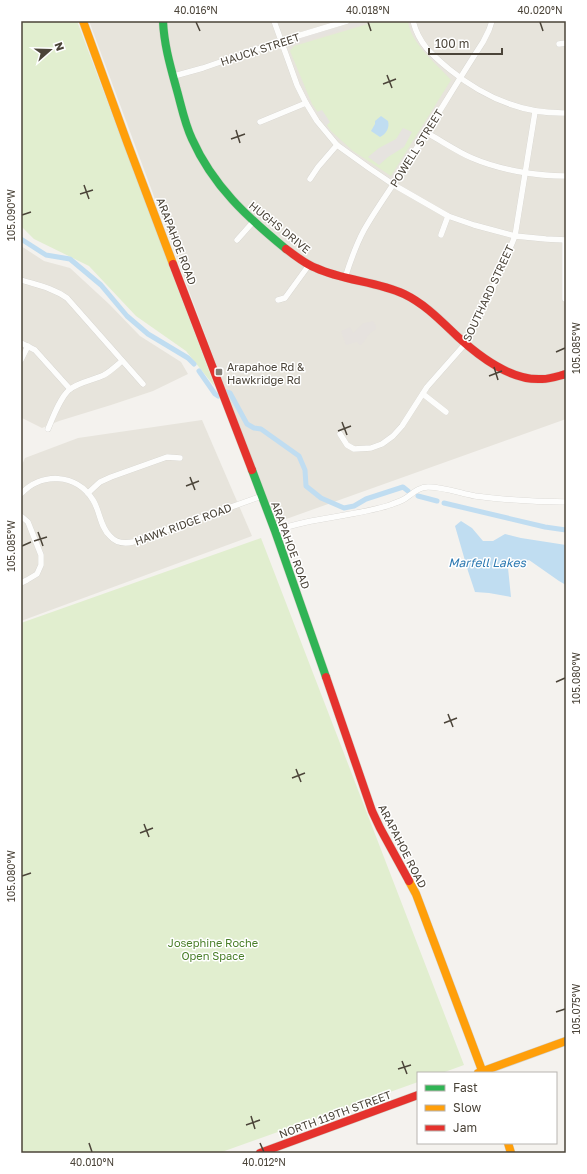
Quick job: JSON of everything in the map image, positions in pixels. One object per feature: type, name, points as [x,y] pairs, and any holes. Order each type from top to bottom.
[{"type":"main road","name":"ARAPAHOE ROAD","points":[[83,21],[127,142],[262,496],[372,811],[416,894],[481,1072]]},
{"type":"main road","name":"HUGHS DRIVE","points":[[163,21],[166,47],[186,121],[193,141],[203,160],[228,196],[253,222],[291,253],[309,265],[345,278],[395,290],[415,300],[426,307],[465,344],[498,368],[524,378],[540,380],[566,374]]},
{"type":"main road","points":[[481,1072],[566,1041]]},
{"type":"main road","name":"NORTH 119TH STREET","points":[[260,1153],[417,1095]]},
{"type":"street","points":[[274,21],[297,85],[306,104],[317,121],[338,145],[394,185],[448,216],[515,236],[565,241],[564,299]]},
{"type":"street","name":"HAUCK STREET","points":[[174,76],[203,68],[345,21]]},
{"type":"street","points":[[412,21],[418,37],[428,50],[460,78],[506,104],[535,112],[566,113]]},
{"type":"street","name":"POWELL STREET","points":[[345,278],[353,255],[377,208],[394,185],[483,42],[492,21]]},
{"type":"street","points":[[559,44],[566,43]]},
{"type":"street","points":[[260,122],[306,104]]},
{"type":"street","name":"SOUTHARD STREET","points":[[340,434],[347,445],[354,449],[362,450],[379,446],[393,436],[402,426],[427,387],[465,344],[498,278],[515,236],[535,112]]},
{"type":"street","points":[[427,132],[474,159],[493,165],[526,172],[553,176],[566,176]]},
{"type":"street","points":[[310,179],[318,167],[338,145]]},
{"type":"street","points":[[441,235],[448,216]]},
{"type":"street","points":[[237,240],[253,222]]},
{"type":"street","points":[[278,300],[285,298],[309,265]]},
{"type":"street","points":[[21,280],[50,288],[67,298],[143,384]]},
{"type":"street","points":[[21,343],[39,353],[70,389]]},
{"type":"street","points":[[21,360],[28,346]]},
{"type":"street","points":[[48,429],[63,398],[70,389],[104,375],[122,361]]},
{"type":"street","points":[[423,394],[446,412]]},
{"type":"street","points":[[88,493],[100,482],[111,477],[167,457],[180,458]]},
{"type":"street","name":"HAWK RIDGE ROAD","points":[[21,494],[36,482],[48,479],[70,481],[80,486],[88,493],[96,504],[109,536],[115,541],[124,544],[262,496]]},
{"type":"street","points":[[274,531],[303,522],[390,505],[401,501],[420,488],[424,487],[512,500],[566,502]]},
{"type":"street","points":[[21,516],[28,522],[41,556],[41,565],[37,574],[21,583]]},
{"type":"shaded area","points":[[89,21],[566,21],[566,419],[275,523]]},
{"type":"shaded area","points":[[359,21],[372,21],[349,28],[348,24]]},
{"type":"shaded area","points":[[343,26],[344,29],[346,29],[300,42],[298,38]]},
{"type":"shaded area","points":[[322,110],[330,122],[326,126],[317,112]]},
{"type":"shaded area","points":[[403,128],[412,132],[404,147],[388,157],[379,165],[368,157],[379,148],[396,139]]},
{"type":"shaded area","points":[[21,246],[44,261],[70,268],[109,304],[140,336],[181,362],[188,374],[153,391],[59,421],[42,428],[22,418],[21,420]]},
{"type":"shaded area","points":[[373,321],[376,329],[370,333],[362,344],[360,345],[357,342],[346,345],[341,331],[350,327],[353,333],[364,323]]},
{"type":"shaded area","points":[[202,420],[252,536],[21,621],[21,467],[25,458],[78,438]]},
{"type":"green space","points":[[21,21],[77,21],[215,387],[186,351],[136,316],[89,266],[34,239],[21,226]]},
{"type":"green space","points":[[378,21],[408,21],[410,29],[419,45],[451,80],[391,176],[353,151],[331,131],[312,104],[290,51],[294,46]]},
{"type":"green space","name":"Josephine Roche Open Space","points":[[261,538],[464,1065],[445,1072],[417,1072],[417,1082],[219,1153],[21,1153],[21,623]]},
{"type":"water","points":[[381,116],[388,121],[388,128],[380,137],[371,131],[375,121]]},
{"type":"water","name":"Marfell Lakes","points":[[461,521],[472,528],[483,541],[493,541],[505,534],[566,545],[566,585],[529,560],[508,568],[511,597],[475,592],[455,526]]},
{"type":"waterway","points":[[21,239],[46,255],[70,259],[101,285],[127,316],[148,334],[188,358],[194,364]]},
{"type":"waterway","points":[[199,371],[218,396]]},
{"type":"waterway","points":[[226,392],[230,393],[247,424],[254,428],[261,429],[299,456],[305,470],[306,486],[321,498],[344,508],[354,506],[366,499],[403,487],[408,491]]},
{"type":"waterway","points":[[418,496],[437,501]]},
{"type":"waterway","points":[[444,503],[545,527],[566,530]]},
{"type":"traffic: fast","points":[[163,21],[168,54],[183,113],[189,133],[200,156],[210,172],[232,200],[286,249]]},
{"type":"traffic: fast","points":[[252,470],[326,677]]},
{"type":"traffic: slow","points":[[83,21],[173,264]]},
{"type":"traffic: slow","points":[[409,881],[416,894],[483,1072]]},
{"type":"traffic: slow","points":[[481,1072],[566,1041]]},
{"type":"traffic: slow","points":[[508,1144],[511,1153]]},
{"type":"traffic: jam","points":[[286,249],[308,264],[327,272],[382,286],[412,298],[432,313],[486,360],[508,372],[530,379],[542,379],[566,374]]},
{"type":"traffic: jam","points":[[173,264],[252,470]]},
{"type":"traffic: jam","points":[[326,677],[372,811],[409,881]]},
{"type":"traffic: jam","points":[[260,1153],[417,1095]]},
{"type":"place","name":"Arapahoe Rd & Hawkridge Rd","points":[[219,372]]}]
